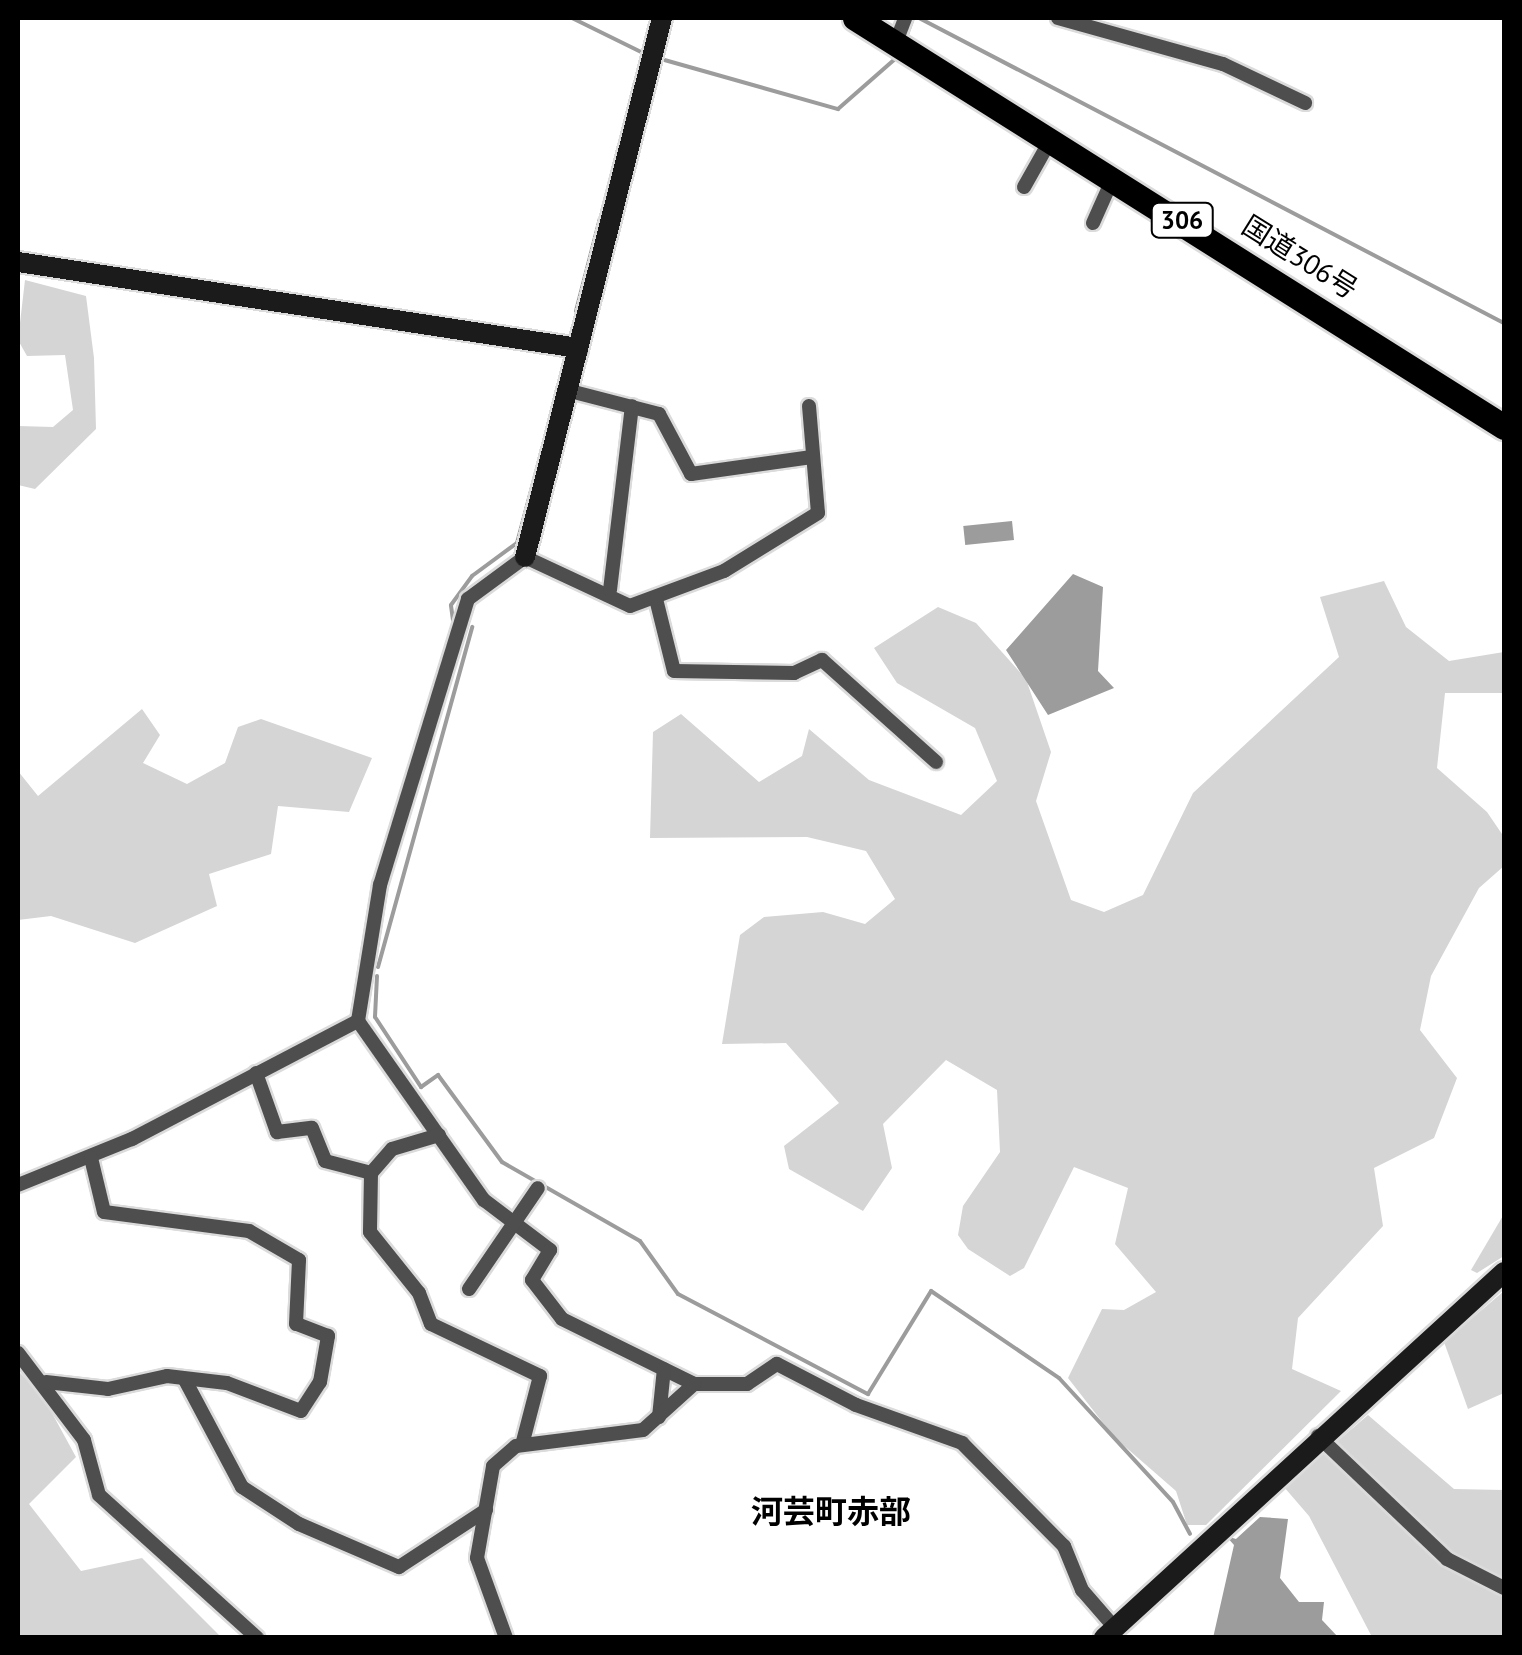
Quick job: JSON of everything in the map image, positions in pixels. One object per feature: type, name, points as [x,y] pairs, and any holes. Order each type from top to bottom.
[{"type":"highway","name":"国道306号","points":[[855,18],[1114,177],[1504,427]]},
{"type":"street","points":[[662,18],[525,557],[477,588],[462,612],[385,868],[358,1022],[439,1135],[511,1223],[550,1250],[532,1280],[562,1318],[694,1384],[747,1384],[777,1364],[856,1406],[962,1444],[1064,1546],[1082,1590],[1109,1632],[1318,1435],[1504,1272]]},
{"type":"street","points":[[896,42],[905,18]]},
{"type":"street","points":[[1058,18],[1223,64],[1305,103]]},
{"type":"street","points":[[1024,187],[1051,138]]},
{"type":"street","points":[[1092,223],[1114,177]]},
{"type":"street","points":[[18,262],[578,348]]},
{"type":"street","points":[[570,390],[632,406],[670,421],[691,474],[812,457]]},
{"type":"street","points":[[610,590],[632,406]]},
{"type":"street","points":[[525,557],[610,590],[630,606],[724,571],[818,513],[809,406]]},
{"type":"street","points":[[656,599],[674,672],[794,674],[822,660],[936,762]]},
{"type":"street","points":[[18,1185],[91,1158],[358,1022]]},
{"type":"street","points":[[256,1073],[277,1132],[312,1128],[326,1161],[371,1173]]},
{"type":"street","points":[[439,1135],[392,1149],[371,1173],[370,1232],[419,1293],[431,1324],[540,1376],[522,1444]]},
{"type":"street","points":[[46,1382],[108,1389],[153,1376],[227,1384],[294,1410],[312,1406],[328,1336],[296,1324],[299,1260],[249,1231],[104,1212],[91,1158]]},
{"type":"street","points":[[469,1290],[538,1188]]},
{"type":"street","points":[[18,1353],[46,1382],[84,1440],[99,1495],[257,1638]]},
{"type":"street","points":[[659,1417],[664,1369]]},
{"type":"street","points":[[185,1380],[242,1487],[349,1546],[409,1565],[458,1520],[486,1510]]},
{"type":"street","points":[[506,1638],[477,1558],[492,1466],[522,1444],[625,1434],[659,1417],[694,1384]]},
{"type":"street","points":[[1318,1435],[1447,1560],[1504,1588]]},
{"type":"shaded area","points":[[25,280],[86,296],[94,358],[96,429],[35,489],[18,485],[18,426],[53,427],[73,410],[65,355],[27,356],[18,340]]},
{"type":"shaded area","points":[[1012,521],[1014,540],[965,545],[963,526]]},
{"type":"shaded area","points":[[1073,574],[1103,587],[1098,671],[1114,688],[1048,715],[1006,650]]},
{"type":"shaded area","points":[[1384,581],[1406,627],[1449,661],[1504,652],[1504,693],[1445,693],[1437,768],[1487,812],[1504,837],[1504,866],[1479,888],[1431,976],[1420,1030],[1457,1078],[1434,1138],[1374,1168],[1383,1226],[1298,1318],[1292,1369],[1341,1391],[1206,1525],[1187,1525],[1176,1491],[1114,1437],[1068,1378],[1102,1309],[1124,1310],[1156,1292],[1115,1244],[1128,1188],[1074,1167],[1024,1268],[1010,1276],[968,1249],[958,1235],[963,1206],[1000,1152],[997,1090],[946,1060],[883,1124],[892,1168],[863,1211],[789,1169],[784,1146],[839,1103],[786,1043],[722,1044],[740,935],[764,917],[823,912],[865,924],[895,899],[866,851],[807,837],[650,838],[653,732],[681,714],[759,782],[802,756],[809,729],[869,780],[961,815],[997,781],[975,728],[897,683],[874,648],[938,607],[976,623],[1026,679],[1051,752],[1036,801],[1071,900],[1104,912],[1143,895],[1193,793],[1339,657],[1320,597]]},
{"type":"shaded area","points":[[142,709],[160,735],[143,763],[187,784],[225,763],[238,727],[261,719],[372,758],[349,812],[278,806],[271,854],[209,874],[217,906],[135,943],[51,916],[18,920],[18,771],[38,796]]},
{"type":"shaded area","points":[[1504,1214],[1504,1256],[1477,1273],[1471,1270]]},
{"type":"shaded area","points":[[1504,1291],[1504,1393],[1468,1409],[1444,1342]]},
{"type":"shaded area","points":[[18,1371],[41,1393],[76,1457],[29,1504],[81,1571],[142,1558],[221,1637],[18,1637]]},
{"type":"shaded area","points":[[1368,1415],[1454,1489],[1504,1490],[1504,1637],[1372,1637],[1309,1516],[1284,1487]]},
{"type":"shaded area","points":[[1260,1517],[1288,1519],[1280,1578],[1299,1602],[1324,1602],[1322,1620],[1338,1637],[1213,1638],[1234,1545],[1226,1536],[1236,1539]]},
{"type":"waterway","points":[[572,18],[641,52]]},
{"type":"waterway","points":[[906,37],[913,18]]},
{"type":"waterway","points":[[919,18],[1504,323]]},
{"type":"waterway","points":[[661,59],[838,109],[896,58]]},
{"type":"waterway","points":[[602,212],[627,115]]},
{"type":"waterway","points":[[576,311],[600,218]]},
{"type":"waterway","points":[[453,620],[451,605],[472,576],[517,543],[564,367]]},
{"type":"waterway","points":[[378,967],[472,627]]},
{"type":"waterway","points":[[377,976],[375,1017],[421,1087],[438,1075],[502,1162],[640,1241],[678,1294],[868,1394],[931,1291],[1059,1378],[1173,1502],[1190,1534]]},
{"type":"district","name":"河芸町赤部","points":[[831,1511]]}]
